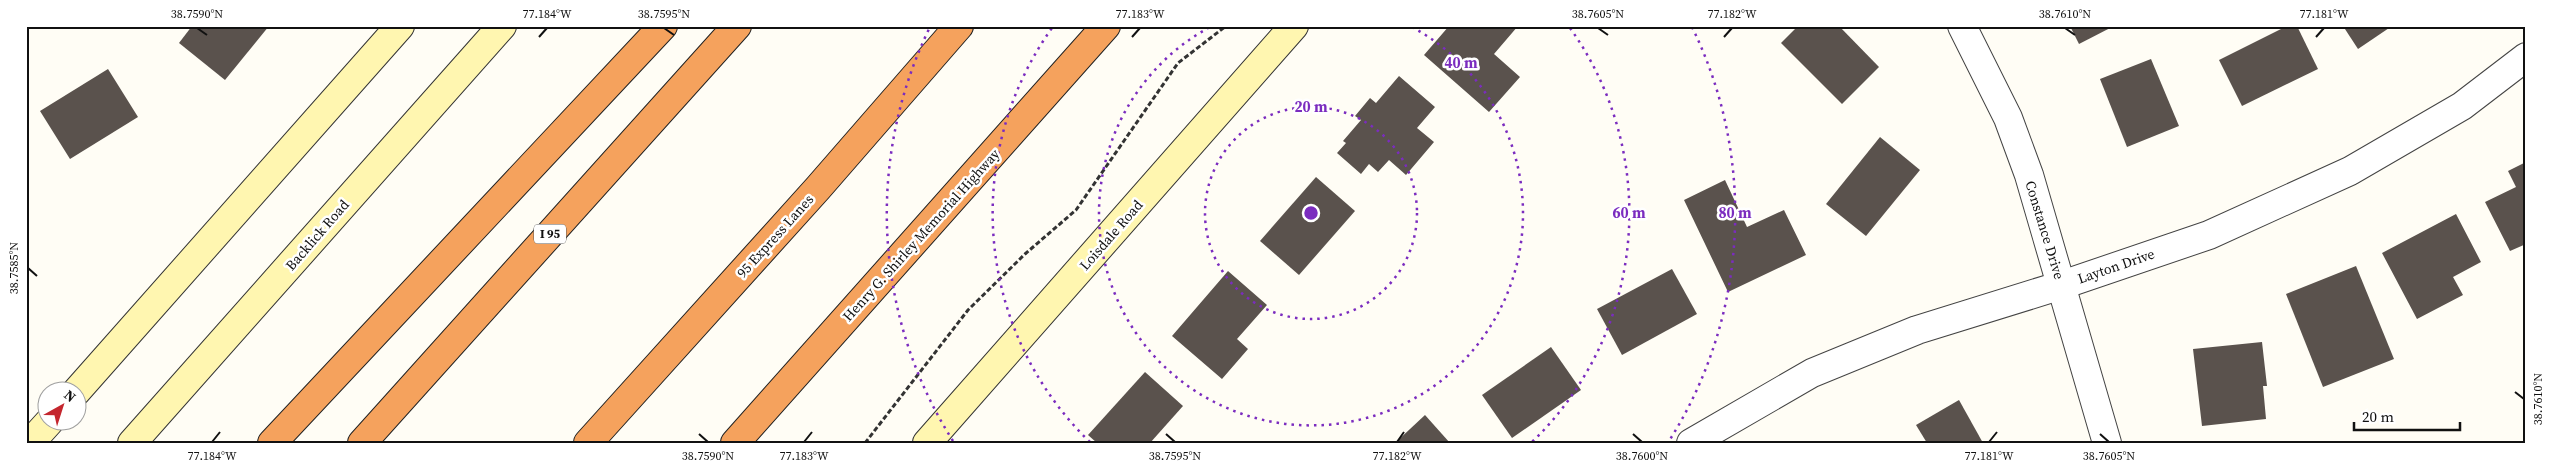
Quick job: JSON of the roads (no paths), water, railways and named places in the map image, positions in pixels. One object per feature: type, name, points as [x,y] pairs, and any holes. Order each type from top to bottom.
[{"type":"highway","points":[[272,443],[663,26]]},
{"type":"highway","name":"I 95","points":[[362,443],[737,26]]},
{"type":"highway","name":"95 Express Lanes","points":[[588,443],[805,203],[959,26]]},
{"type":"highway","name":"Henry G. Shirley Memorial Highway","points":[[735,443],[1106,26]]},
{"type":"main road","points":[[85,382],[400,26]]},
{"type":"main road","name":"Backlick Road","points":[[132,443],[502,26]]},
{"type":"main road","name":"Loisdale Road","points":[[927,443],[1294,26]]},
{"type":"main road","points":[[30,443],[40,432]]},
{"type":"street","name":"Constance Drive","points":[[1962,26],[2008,118],[2029,175],[2107,443]]},
{"type":"street","name":"Layton Drive","points":[[1691,443],[1812,373],[1917,330],[2062,285],[2209,235],[2350,171],[2462,106],[2526,58]]}]
